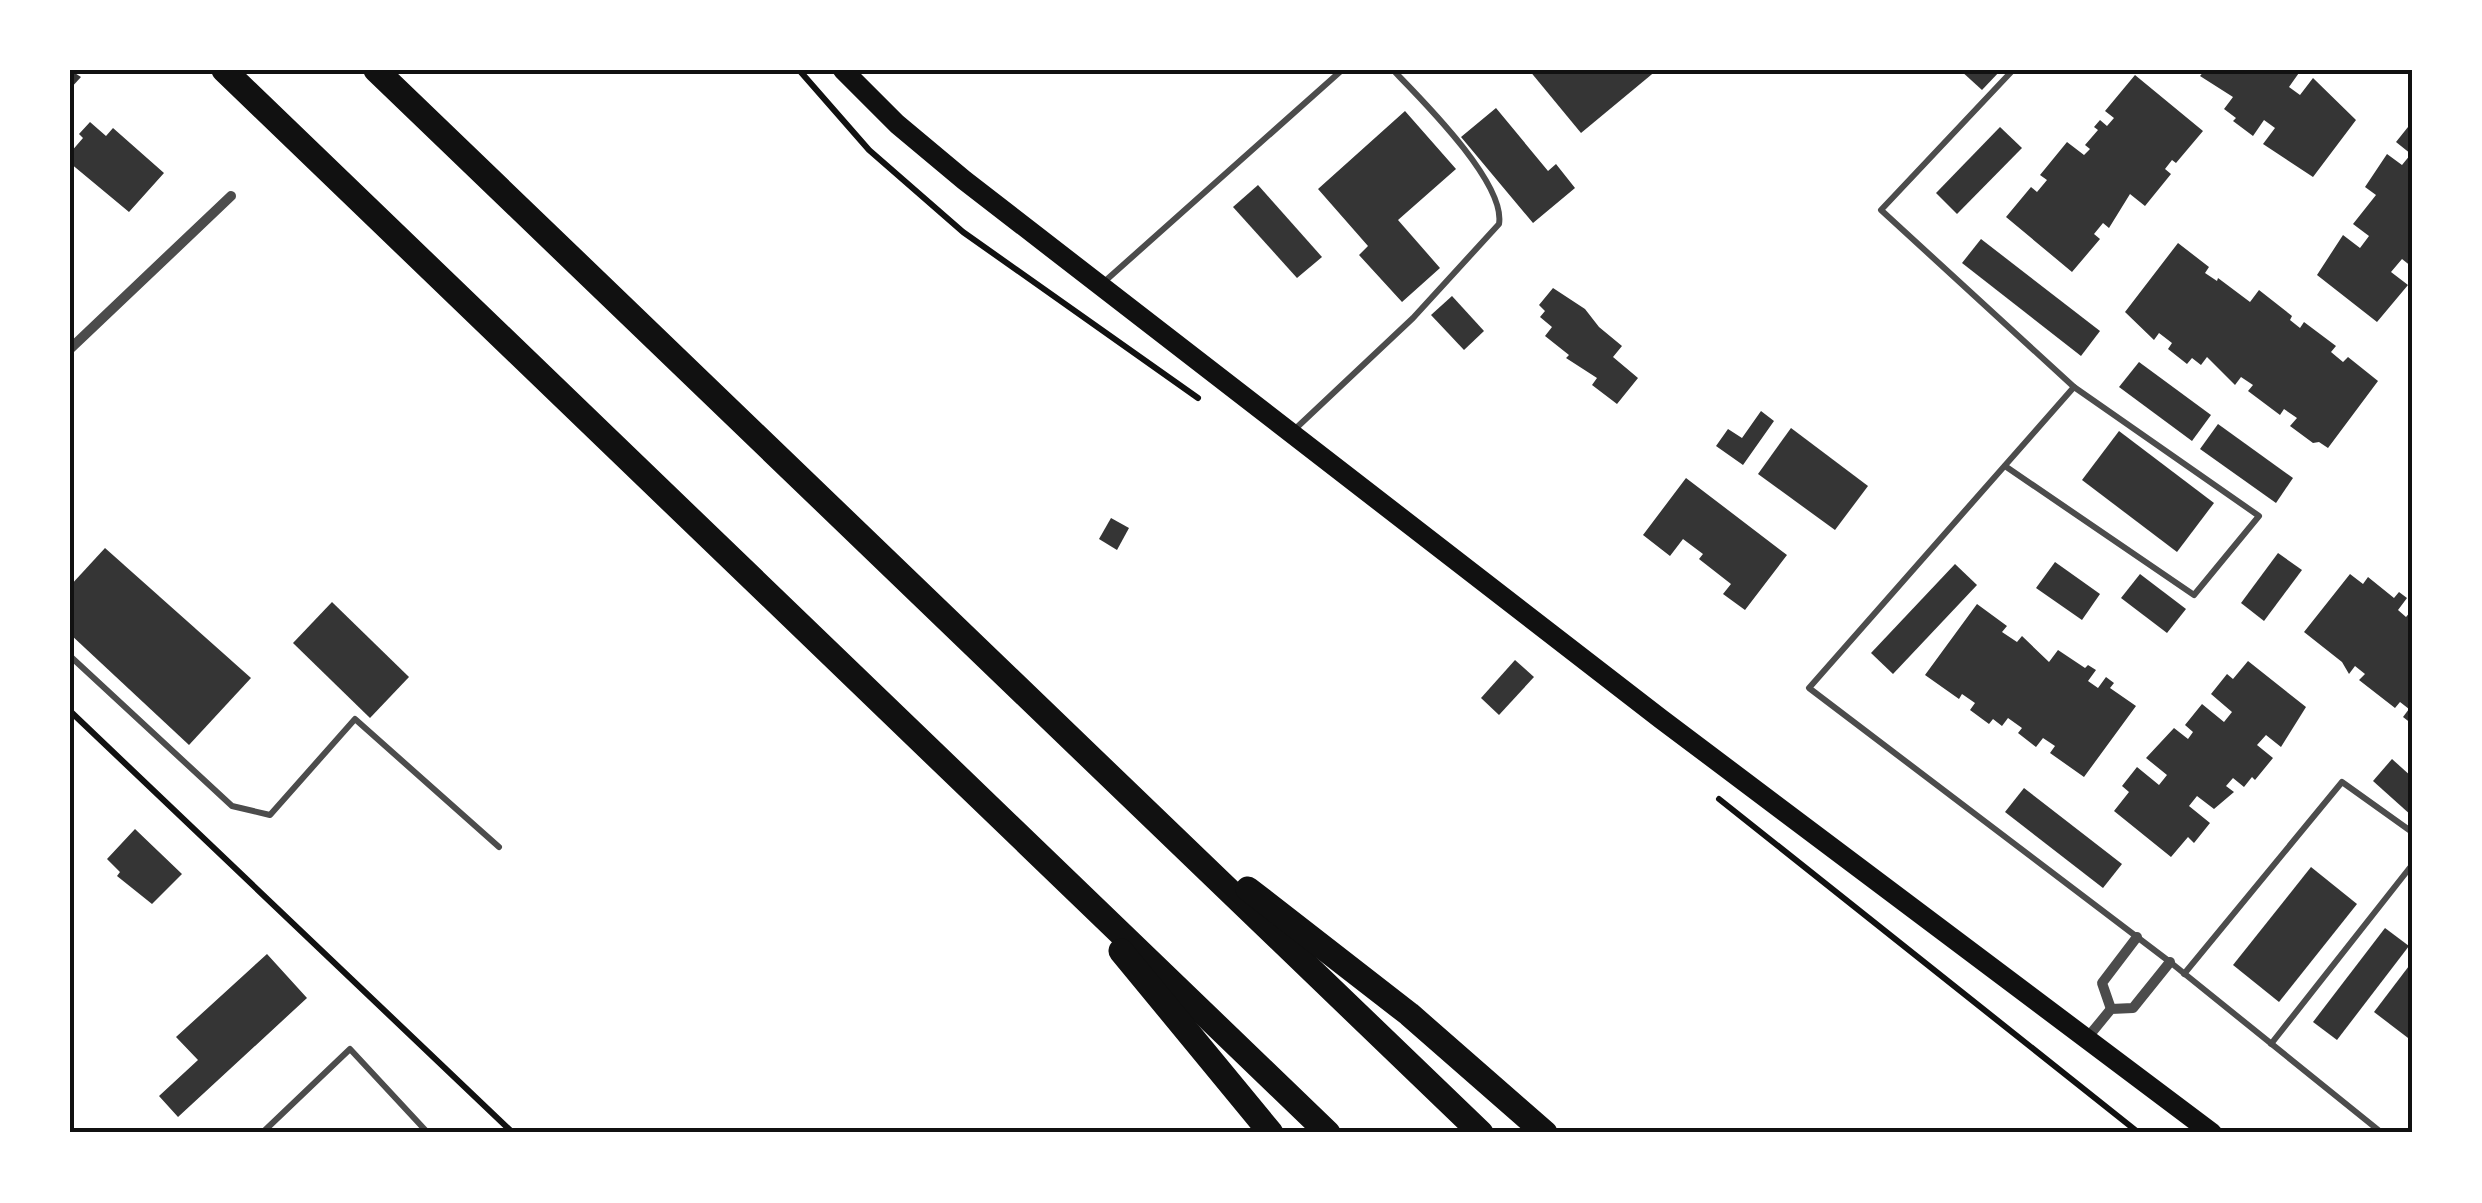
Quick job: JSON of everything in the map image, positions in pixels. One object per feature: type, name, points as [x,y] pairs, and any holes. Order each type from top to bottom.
[{"type":"highway","points":[[224,70],[1328,1133]]},
{"type":"highway","points":[[376,70],[1480,1133]]},
{"type":"highway","points":[[1142,807],[1409,1014],[1545,1133]]},
{"type":"highway","points":[[1059,873],[1271,1133]]},
{"type":"main road","points":[[843,70],[929,152],[1646,707],[2212,1133]]},
{"type":"street","points":[[70,349],[231,196]]},
{"type":"street","points":[[2111,1009],[2102,983],[2137,937]]},
{"type":"street","points":[[2088,1037],[2111,1009],[2133,1008],[2170,962]]},
{"type":"lane","points":[[1101,285],[1342,70]]},
{"type":"lane","points":[[1292,432],[1413,318],[1499,224],[1502,211],[1491,184],[1393,70]]},
{"type":"lane","points":[[2005,466],[2194,595],[2259,516],[2074,387],[1880,210],[2013,70]]},
{"type":"lane","points":[[2074,387],[1809,688],[2170,962],[2382,1133]]},
{"type":"lane","points":[[70,656],[232,806],[270,816],[355,719],[499,846]]},
{"type":"lane","points":[[2184,974],[2342,782],[2412,832]]},
{"type":"lane","points":[[2272,1044],[2412,864]]},
{"type":"lane","points":[[262,1133],[350,1049],[428,1133]]},
{"type":"path","points":[[799,70],[869,150],[963,232],[1202,401]]},
{"type":"path","points":[[70,711],[513,1133]]},
{"type":"path","points":[[1715,797],[2139,1133]]},
{"type":"building","points":[[70,70],[81,77],[70,89]]},
{"type":"building","points":[[1529,70],[1657,70],[1581,133]]},
{"type":"building","points":[[1960,70],[2001,70],[1982,90]]},
{"type":"building","points":[[2205,70],[2301,70],[2289,87],[2300,95],[2313,78],[2356,120],[2313,177],[2263,144],[2275,128],[2264,120],[2253,136],[2233,121],[2236,118],[2224,109],[2233,97],[2200,76]]},
{"type":"building","points":[[2135,75],[2203,131],[2176,163],[2172,160],[2165,169],[2171,174],[2145,206],[2130,194],[2109,228],[2103,223],[2094,234],[2100,239],[2072,272],[2006,217],[2031,187],[2037,192],[2047,180],[2040,175],[2067,142],[2084,155],[2090,149],[2085,145],[2098,130],[2094,127],[2100,120],[2107,126],[2114,118],[2105,111]]},
{"type":"building","points":[[1496,108],[1548,171],[1556,164],[1575,188],[1533,223],[1461,137]]},
{"type":"building","points":[[1405,111],[1456,169],[1398,220],[1440,268],[1402,302],[1359,255],[1368,246],[1318,189]]},
{"type":"building","points":[[90,122],[106,136],[113,128],[164,173],[129,212],[70,163],[70,153],[83,138],[79,134]]},
{"type":"building","points":[[2412,122],[2412,267],[2402,259],[2391,272],[2408,285],[2377,322],[2317,275],[2343,235],[2360,248],[2369,236],[2353,224],[2376,195],[2365,187],[2387,154],[2402,165],[2411,154],[2396,142]]},
{"type":"building","points":[[2000,127],[2022,148],[1957,214],[1936,193]]},
{"type":"building","points":[[1258,185],[1322,257],[1297,278],[1233,207]]},
{"type":"building","points":[[1981,239],[2100,331],[2081,356],[1962,263]]},
{"type":"building","points":[[2178,243],[2209,267],[2205,273],[2250,302],[2259,290],[2292,316],[2290,320],[2300,328],[2304,322],[2336,346],[2331,352],[2343,362],[2348,357],[2378,381],[2328,448],[2313,443],[2290,426],[2297,418],[2284,409],[2280,415],[2248,391],[2253,385],[2241,377],[2235,385],[2207,357],[2201,365],[2192,358],[2187,364],[2168,349],[2172,343],[2159,333],[2154,340],[2125,312]]},
{"type":"building","points":[[1553,288],[1585,309],[1622,346],[1613,357],[1638,378],[1617,404],[1592,385],[1597,378],[1566,358],[1569,355],[1545,336],[1552,327],[1540,317],[1545,311],[1539,305]]},
{"type":"building","points":[[1452,296],[1484,331],[1464,350],[1431,315]]},
{"type":"building","points":[[2139,362],[2211,415],[2192,441],[2119,387]]},
{"type":"building","points":[[1761,411],[1774,421],[1743,465],[1716,446],[1728,429],[1742,438]]},
{"type":"building","points":[[2218,424],[2293,478],[2276,503],[2200,449]]},
{"type":"building","points":[[1791,428],[1868,486],[1835,530],[1758,474]]},
{"type":"building","points":[[2119,431],[2214,503],[2177,552],[2082,480]]},
{"type":"building","points":[[1686,478],[1787,555],[1745,610],[1723,594],[1731,584],[1699,559],[1703,554],[1683,539],[1670,556],[1643,535]]},
{"type":"building","points":[[1111,518],[1129,528],[1117,550],[1099,539]]},
{"type":"building","points":[[105,548],[251,678],[189,745],[70,634],[70,586]]},
{"type":"building","points":[[2278,553],[2302,570],[2264,621],[2241,603]]},
{"type":"building","points":[[2055,562],[2100,594],[2082,620],[2036,588]]},
{"type":"building","points":[[1955,564],[1977,585],[1893,674],[1871,653]]},
{"type":"building","points":[[2140,574],[2186,609],[2167,633],[2121,598]]},
{"type":"building","points":[[2350,574],[2363,584],[2368,577],[2394,598],[2399,592],[2407,598],[2398,610],[2406,617],[2412,610],[2412,724],[2403,717],[2409,709],[2400,702],[2395,708],[2359,680],[2365,674],[2355,666],[2349,674],[2342,662],[2304,632]]},
{"type":"building","points":[[332,602],[409,677],[370,718],[293,643]]},
{"type":"building","points":[[1977,604],[2007,626],[2002,632],[2017,642],[2022,636],[2049,662],[2058,650],[2085,668],[2088,665],[2096,670],[2088,681],[2098,688],[2106,677],[2114,683],[2110,688],[2136,706],[2084,777],[2050,753],[2055,746],[2043,738],[2036,747],[2018,733],[2022,728],[2008,718],[2002,726],[1993,719],[1989,724],[1970,710],[1975,703],[1962,694],[1959,699],[1925,675]]},
{"type":"building","points":[[1515,660],[1534,677],[1499,715],[1481,698]]},
{"type":"building","points":[[2248,661],[2306,707],[2281,747],[2266,735],[2257,745],[2273,758],[2255,780],[2252,777],[2244,787],[2233,778],[2226,786],[2234,792],[2214,809],[2197,796],[2189,806],[2210,823],[2194,843],[2188,837],[2171,857],[2114,811],[2129,792],[2122,786],[2137,767],[2159,785],[2167,775],[2146,758],[2174,728],[2188,739],[2193,732],[2185,725],[2202,704],[2224,722],[2232,712],[2211,694],[2227,674],[2233,679]]},
{"type":"building","points":[[2392,759],[2412,777],[2412,816],[2373,781]]},
{"type":"building","points":[[2024,788],[2122,864],[2103,888],[2005,812]]},
{"type":"building","points":[[135,829],[182,874],[152,904],[117,876],[120,872],[107,859]]},
{"type":"building","points":[[2311,867],[2357,904],[2279,1002],[2233,965]]},
{"type":"building","points":[[2385,928],[2409,946],[2337,1040],[2313,1022]]},
{"type":"building","points":[[267,954],[307,998],[178,1117],[159,1096],[198,1060],[176,1037]]},
{"type":"building","points":[[2412,962],[2412,1041],[2374,1012]]}]
